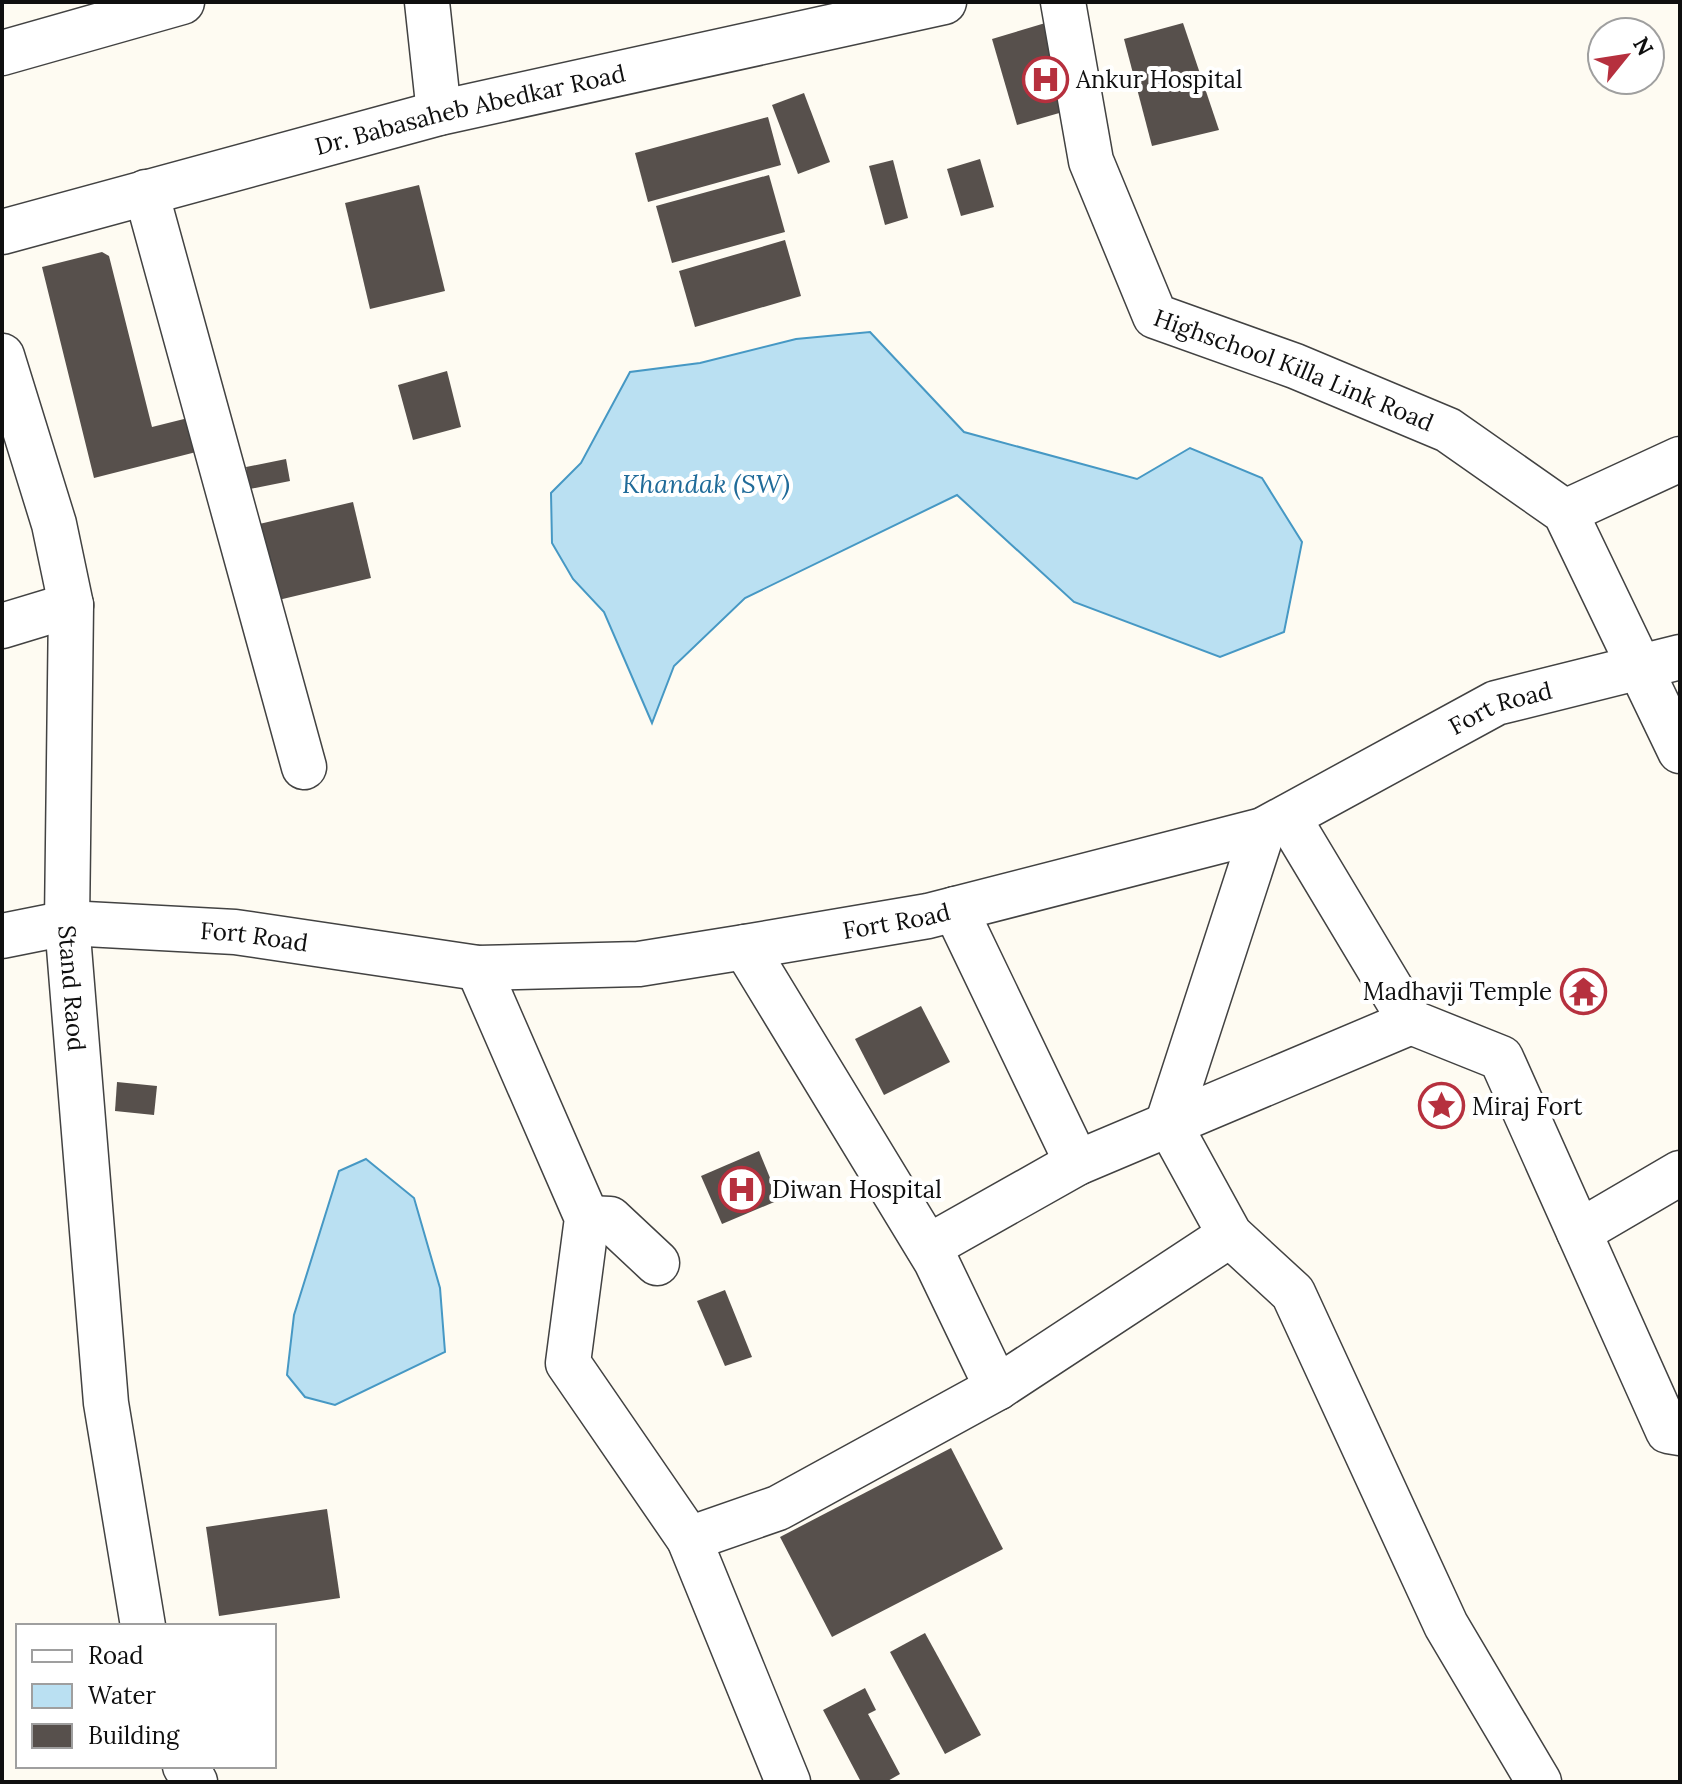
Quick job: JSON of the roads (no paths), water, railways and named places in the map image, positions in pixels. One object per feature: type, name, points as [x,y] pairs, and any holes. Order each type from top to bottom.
[{"type":"street","points":[[2,53],[182,2]]},
{"type":"street","points":[[427,2],[439,113]]},
{"type":"street","name":"Dr. Babasaheb Abedkar Road","points":[[2,232],[439,113],[942,2]]},
{"type":"street","name":"Highschool Killa Link Road","points":[[1063,2],[1091,161],[1155,316],[1295,366],[1448,430],[1565,512],[1660,660],[1680,751]]},
{"type":"street","points":[[146,192],[304,767]]},
{"type":"street","name":"Stand Raod","points":[[2,356],[54,524],[71,605],[67,923],[106,1403],[143,1624]]},
{"type":"street","points":[[1565,512],[1680,459]]},
{"type":"street","points":[[2,626],[71,605]]},
{"type":"street","name":"Fort Road","points":[[2,936],[67,923],[235,932],[478,968],[639,964],[745,947],[955,909],[1276,823],[1496,703],[1660,660]]},
{"type":"street","points":[[1276,823],[1411,1022],[1501,1058],[1668,1431],[1680,1433]]},
{"type":"street","points":[[1276,823],[1168,1122],[1230,1235],[1293,1293],[1446,1625],[1539,1782]]},
{"type":"street","points":[[955,909],[1077,1163]]},
{"type":"street","points":[[745,947],[928,1247],[997,1388]]},
{"type":"street","points":[[478,968],[587,1218],[568,1363],[689,1539],[781,1779]]},
{"type":"street","points":[[928,1247],[1077,1163],[1411,1022]]},
{"type":"street","points":[[1579,1232],[1680,1173]]},
{"type":"street","points":[[587,1218],[610,1219],[657,1263]]},
{"type":"street","points":[[689,1539],[778,1508],[997,1388],[1230,1235]]},
{"type":"water","name":"Khandak (SW)","points":[[870,332],[964,432],[1137,479],[1190,448],[1262,478],[1302,542],[1284,632],[1220,657],[1074,602],[957,495],[745,598],[674,666],[652,723],[604,612],[573,579],[552,543],[551,493],[581,463],[630,372],[700,363],[796,339]]},
{"type":"water","points":[[366,1159],[414,1198],[440,1288],[445,1352],[335,1405],[305,1397],[287,1375],[294,1315],[339,1171]]},
{"type":"place","name":"Ankur Hospital","points":[[1045,79]]},
{"type":"place","name":"Madhavji Temple","points":[[1583,991]]},
{"type":"place","name":"Miraj Fort","points":[[1441,1106]]},
{"type":"place","name":"Diwan Hospital","points":[[741,1189]]}]
